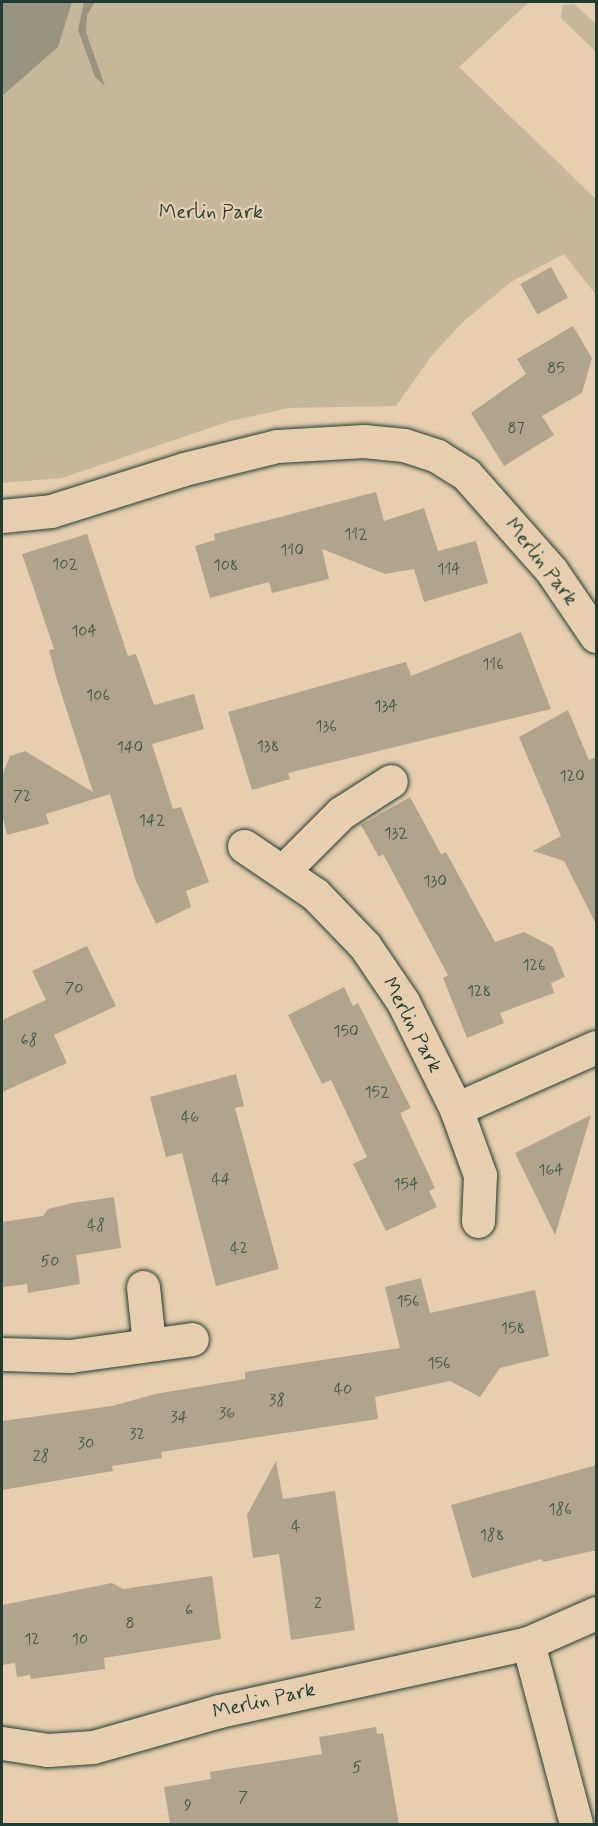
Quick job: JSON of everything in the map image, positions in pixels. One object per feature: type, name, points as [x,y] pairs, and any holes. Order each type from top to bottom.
[{"type":"street","name":"Merlin Park","points":[[2,516],[51,511],[183,469],[277,446],[356,441],[404,445],[437,456],[466,474],[551,570],[597,636]]},
{"type":"street","points":[[284,870],[341,813],[391,781]]},
{"type":"street","name":"Merlin Park","points":[[244,846],[284,870],[315,894],[365,946],[403,1002],[456,1109],[480,1175],[478,1221]]},
{"type":"street","points":[[456,1109],[597,1047]]},
{"type":"street","points":[[143,1287],[149,1344]]},
{"type":"street","points":[[2,1354],[70,1356],[192,1339]]},
{"type":"street","name":"Merlin Park","points":[[2,1743],[48,1750],[93,1747],[219,1711],[528,1643],[597,1613]]},
{"type":"street","points":[[528,1643],[576,1824]]},
{"type":"green space","name":"Merlin Park","points":[[2,2],[529,2],[459,67],[596,199],[596,295],[564,254],[511,282],[463,322],[433,354],[396,406],[289,408],[230,421],[62,478],[2,483]]},
{"type":"green space","points":[[574,4],[596,24],[596,52],[561,18],[563,5]]},
{"type":"shaded area","points":[[2,2],[72,2],[58,47],[2,96]]},
{"type":"shaded area","points":[[84,2],[95,2],[87,15],[86,32],[105,86],[95,77],[78,30]]},
{"type":"building","points":[[551,267],[568,298],[537,315],[520,284]]},
{"type":"building","points":[[573,326],[592,358],[582,393],[542,416],[554,435],[504,466],[471,413],[526,374],[517,359]]},
{"type":"building","points":[[376,492],[384,521],[424,508],[438,551],[476,541],[488,583],[424,602],[414,569],[385,574],[322,549],[329,579],[272,593],[269,582],[210,598],[195,546],[215,540],[214,534]]},
{"type":"building","points":[[87,534],[128,656],[136,654],[154,705],[194,694],[204,729],[152,744],[173,809],[181,807],[209,882],[186,891],[191,907],[156,924],[136,881],[110,794],[46,814],[49,824],[7,835],[2,814],[2,776],[10,756],[25,751],[93,792],[57,680],[49,650],[54,649],[22,554]]},
{"type":"building","points":[[521,632],[551,709],[288,773],[290,779],[252,790],[228,712],[406,662],[411,676]]},
{"type":"building","points":[[568,710],[589,760],[597,757],[597,926],[564,861],[533,851],[561,836],[519,737]]},
{"type":"building","points":[[410,797],[441,854],[446,852],[495,942],[524,932],[553,947],[565,977],[551,983],[554,993],[500,1013],[504,1023],[467,1038],[443,978],[448,975],[383,854],[379,857],[361,825]]},
{"type":"building","points":[[87,946],[116,1006],[54,1035],[67,1063],[2,1092],[2,1020],[46,1000],[32,971]]},
{"type":"building","points":[[344,987],[353,1006],[358,1003],[411,1108],[400,1113],[435,1188],[429,1191],[437,1207],[386,1231],[353,1164],[367,1157],[331,1080],[322,1084],[288,1015]]},
{"type":"building","points":[[236,1074],[244,1106],[235,1108],[279,1269],[216,1286],[182,1153],[166,1157],[150,1097]]},
{"type":"building","points":[[591,1115],[555,1235],[515,1153]]},
{"type":"building","points":[[114,1197],[121,1248],[76,1255],[80,1284],[28,1293],[27,1284],[2,1287],[2,1222],[43,1216],[48,1209],[72,1203]]},
{"type":"building","points":[[421,1278],[430,1313],[535,1290],[549,1356],[500,1368],[480,1397],[450,1381],[375,1397],[378,1419],[161,1452],[162,1458],[112,1466],[113,1471],[2,1490],[2,1421],[112,1406],[155,1394],[245,1379],[245,1372],[400,1348],[385,1287]]},
{"type":"building","points":[[276,1461],[283,1499],[335,1491],[355,1630],[291,1640],[279,1554],[253,1558],[247,1515]]},
{"type":"building","points":[[597,1465],[597,1550],[543,1562],[542,1559],[472,1578],[451,1505]]},
{"type":"building","points":[[212,1576],[221,1639],[104,1658],[105,1669],[31,1679],[30,1675],[17,1677],[15,1663],[2,1665],[2,1605],[112,1583],[123,1589]]},
{"type":"building","points":[[376,1727],[377,1734],[383,1733],[399,1824],[170,1824],[164,1787],[211,1779],[210,1772],[322,1754],[319,1737]]}]
